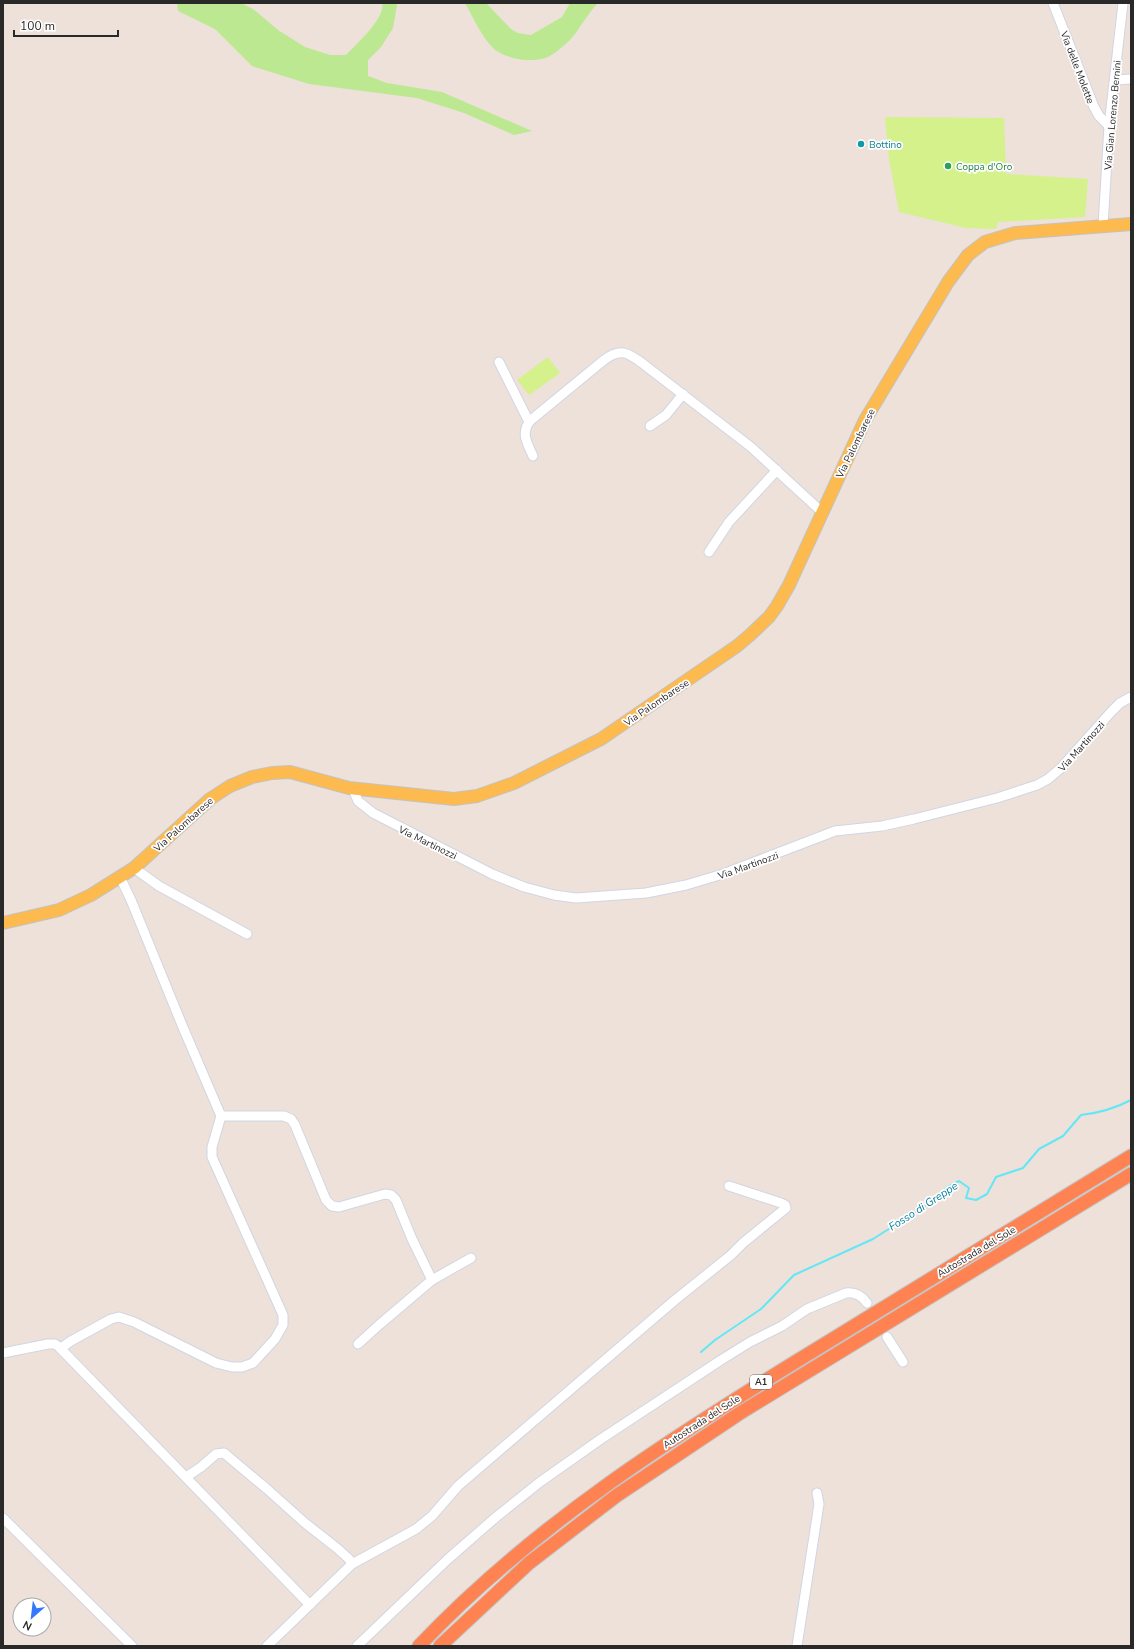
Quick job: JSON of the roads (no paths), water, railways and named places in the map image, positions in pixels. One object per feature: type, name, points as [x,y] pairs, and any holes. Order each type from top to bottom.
[{"type":"highway","name":"Autostrada del Sole","points":[[419,1646],[434,1630],[518,1552],[606,1484],[728,1403],[1131,1156]]},
{"type":"highway","name":"Autostrada del Sole","points":[[440,1646],[529,1563],[616,1496],[740,1413],[1131,1174]]},
{"type":"main road","name":"Via Palombarese","points":[[3,923],[66,908],[80,902],[134,868],[206,802],[230,786],[248,778],[268,773],[286,772],[297,773],[353,789],[448,799],[472,798],[514,783],[601,739],[737,646],[762,624],[777,606],[786,591],[869,413],[951,277],[971,252],[988,240],[1015,233],[1131,224]]},
{"type":"street","name":"Via delle Molette","points":[[1053,3],[1094,107],[1099,116],[1109,126]]},
{"type":"street","name":"Via Gian Lorenzo Bernini","points":[[1103,226],[1109,126],[1123,3]]},
{"type":"street","points":[[1115,80],[1131,79]]},
{"type":"street","points":[[533,456],[525,436],[525,430],[529,422],[604,360],[619,352],[626,353],[634,357],[747,444],[822,512]]},
{"type":"street","points":[[499,362],[529,422]]},
{"type":"street","points":[[650,426],[666,414],[683,394]]},
{"type":"street","points":[[709,552],[729,522],[777,470]]},
{"type":"street","name":"Via Martinozzi","points":[[353,789],[358,801],[373,813],[513,884],[549,894],[573,898],[646,893],[686,886],[716,877],[753,864],[835,831],[886,825],[914,819],[997,798],[1037,785],[1048,779],[1061,768],[1111,712],[1120,703],[1131,697]]},
{"type":"street","points":[[134,868],[155,883],[248,934]]},
{"type":"street","points":[[61,1348],[111,1319],[119,1317],[134,1322],[216,1363],[239,1368],[253,1363],[279,1334],[283,1325],[282,1316],[212,1157],[212,1145],[220,1116],[131,900],[120,878]]},
{"type":"street","points":[[220,1116],[284,1116],[291,1119],[295,1125],[326,1200],[332,1206],[339,1207],[384,1194],[393,1196],[432,1280]]},
{"type":"street","points":[[268,1646],[352,1564],[406,1536],[423,1524],[458,1486],[675,1300],[729,1257],[786,1208],[781,1202],[729,1186]]},
{"type":"street","points":[[358,1344],[432,1280],[471,1258]]},
{"type":"street","points":[[357,1646],[471,1538],[540,1482],[601,1439],[721,1360],[750,1342],[782,1326],[807,1309],[850,1292],[858,1295],[867,1303]]},
{"type":"street","points":[[887,1337],[903,1362]]},
{"type":"street","points":[[3,1353],[48,1344],[55,1344],[61,1348],[310,1605]]},
{"type":"street","points":[[186,1477],[199,1469],[216,1454],[222,1452],[307,1525],[338,1549],[352,1564]]},
{"type":"street","points":[[797,1646],[819,1504],[817,1493]]},
{"type":"street","points":[[3,1518],[132,1646]]},
{"type":"waterway","name":"Fosso di Greppe","points":[[701,1352],[715,1340],[761,1309],[794,1275],[873,1239],[933,1201],[946,1188],[959,1181],[969,1188],[966,1198],[976,1200],[987,1194],[996,1177],[1023,1168],[1039,1149],[1063,1136],[1081,1115],[1107,1110],[1131,1100]]},
{"type":"place","name":"Bottino","points":[[861,144]]},
{"type":"place","name":"Coppa d'Oro","points":[[948,166]]}]
